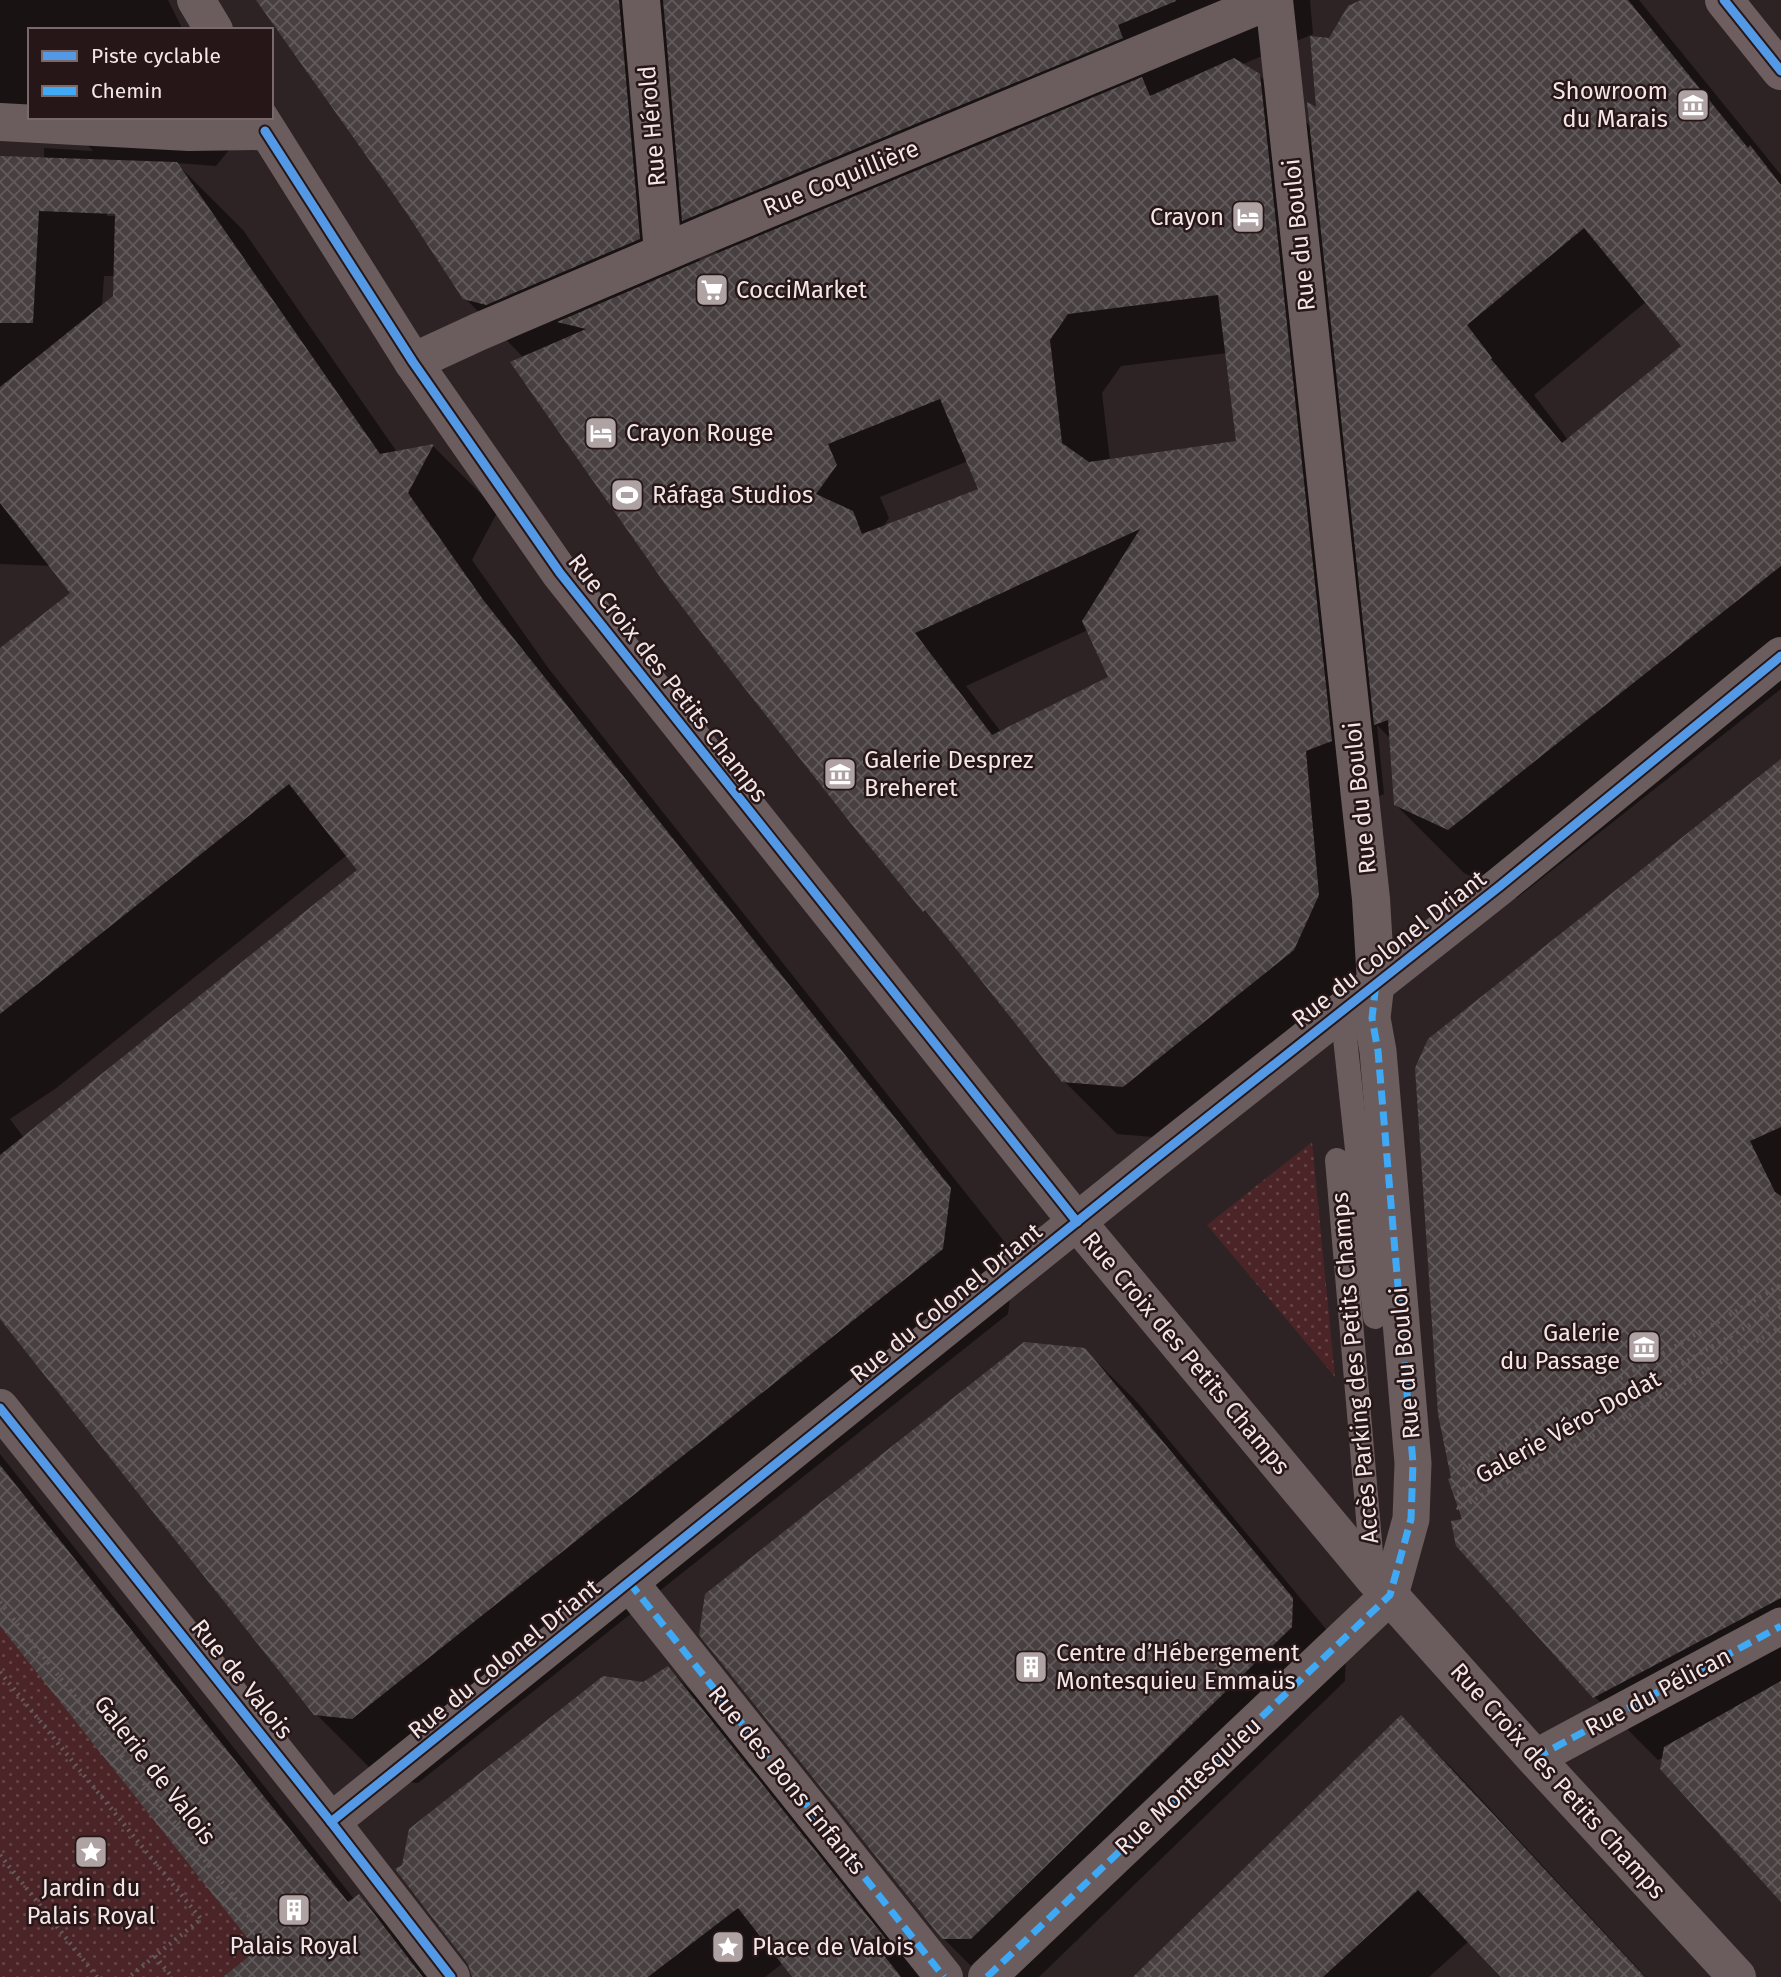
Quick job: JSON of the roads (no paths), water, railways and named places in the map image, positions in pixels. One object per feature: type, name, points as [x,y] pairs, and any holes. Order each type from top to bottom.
[{"type":"main road","points":[[1724,0],[1781,71]]},
{"type":"street","points":[[196,0],[213,28]]},
{"type":"street","name":"Rue Hérold","points":[[641,0],[663,253]]},
{"type":"street","name":"Rue Coquillière","points":[[413,362],[663,253],[1272,0]]},
{"type":"street","name":"Rue du Bouloi","points":[[1272,0],[1371,899],[1376,983],[1372,1018],[1378,1051],[1413,1463],[1411,1519],[1382,1586]]},
{"type":"street","points":[[0,122],[189,132],[262,124]]},
{"type":"street","name":"Rue Croix des Petits Champs","points":[[262,124],[413,362],[560,573],[1077,1222],[1382,1586],[1535,1758],[1737,1977]]},
{"type":"street","name":"Rue du Colonel Driant","points":[[331,1822],[1500,886],[1781,656]]},
{"type":"street","name":"Rue de Valois","points":[[0,1408],[331,1822],[450,1977]]},
{"type":"street","name":"Rue des Bons Enfants","points":[[629,1582],[944,1977]]},
{"type":"street","name":"Rue Montesquieu","points":[[987,1977],[1382,1586]]},
{"type":"street","name":"Rue du Pélican","points":[[1535,1758],[1781,1626]]},
{"type":"lane","name":"Accès Parking des Petits Champs","points":[[1342,1010],[1375,1317]]},
{"type":"lane","name":"Accès Parking des Petits Champs","points":[[1337,1160],[1382,1586]]},
{"type":"place","name":"Showroom du Marais","points":[[1693,105]]},
{"type":"place","name":"Crayon","points":[[1248,217]]},
{"type":"place","name":"CocciMarket","points":[[712,290]]},
{"type":"place","name":"Crayon Rouge","points":[[601,433]]},
{"type":"place","name":"Ráfaga Studios","points":[[627,495]]},
{"type":"place","name":"Galerie Desprez Breheret","points":[[840,774]]},
{"type":"place","name":"Galerie du Passage","points":[[1644,1347]]},
{"type":"place","name":"Centre d’Hébergement Montesquieu Emmaüs","points":[[1031,1667]]},
{"type":"place","name":"Jardin du Palais Royal","points":[[91,1852]]},
{"type":"place","name":"Palais Royal","points":[[294,1910]]},
{"type":"place","name":"Place de Valois","points":[[728,1947]]}]
